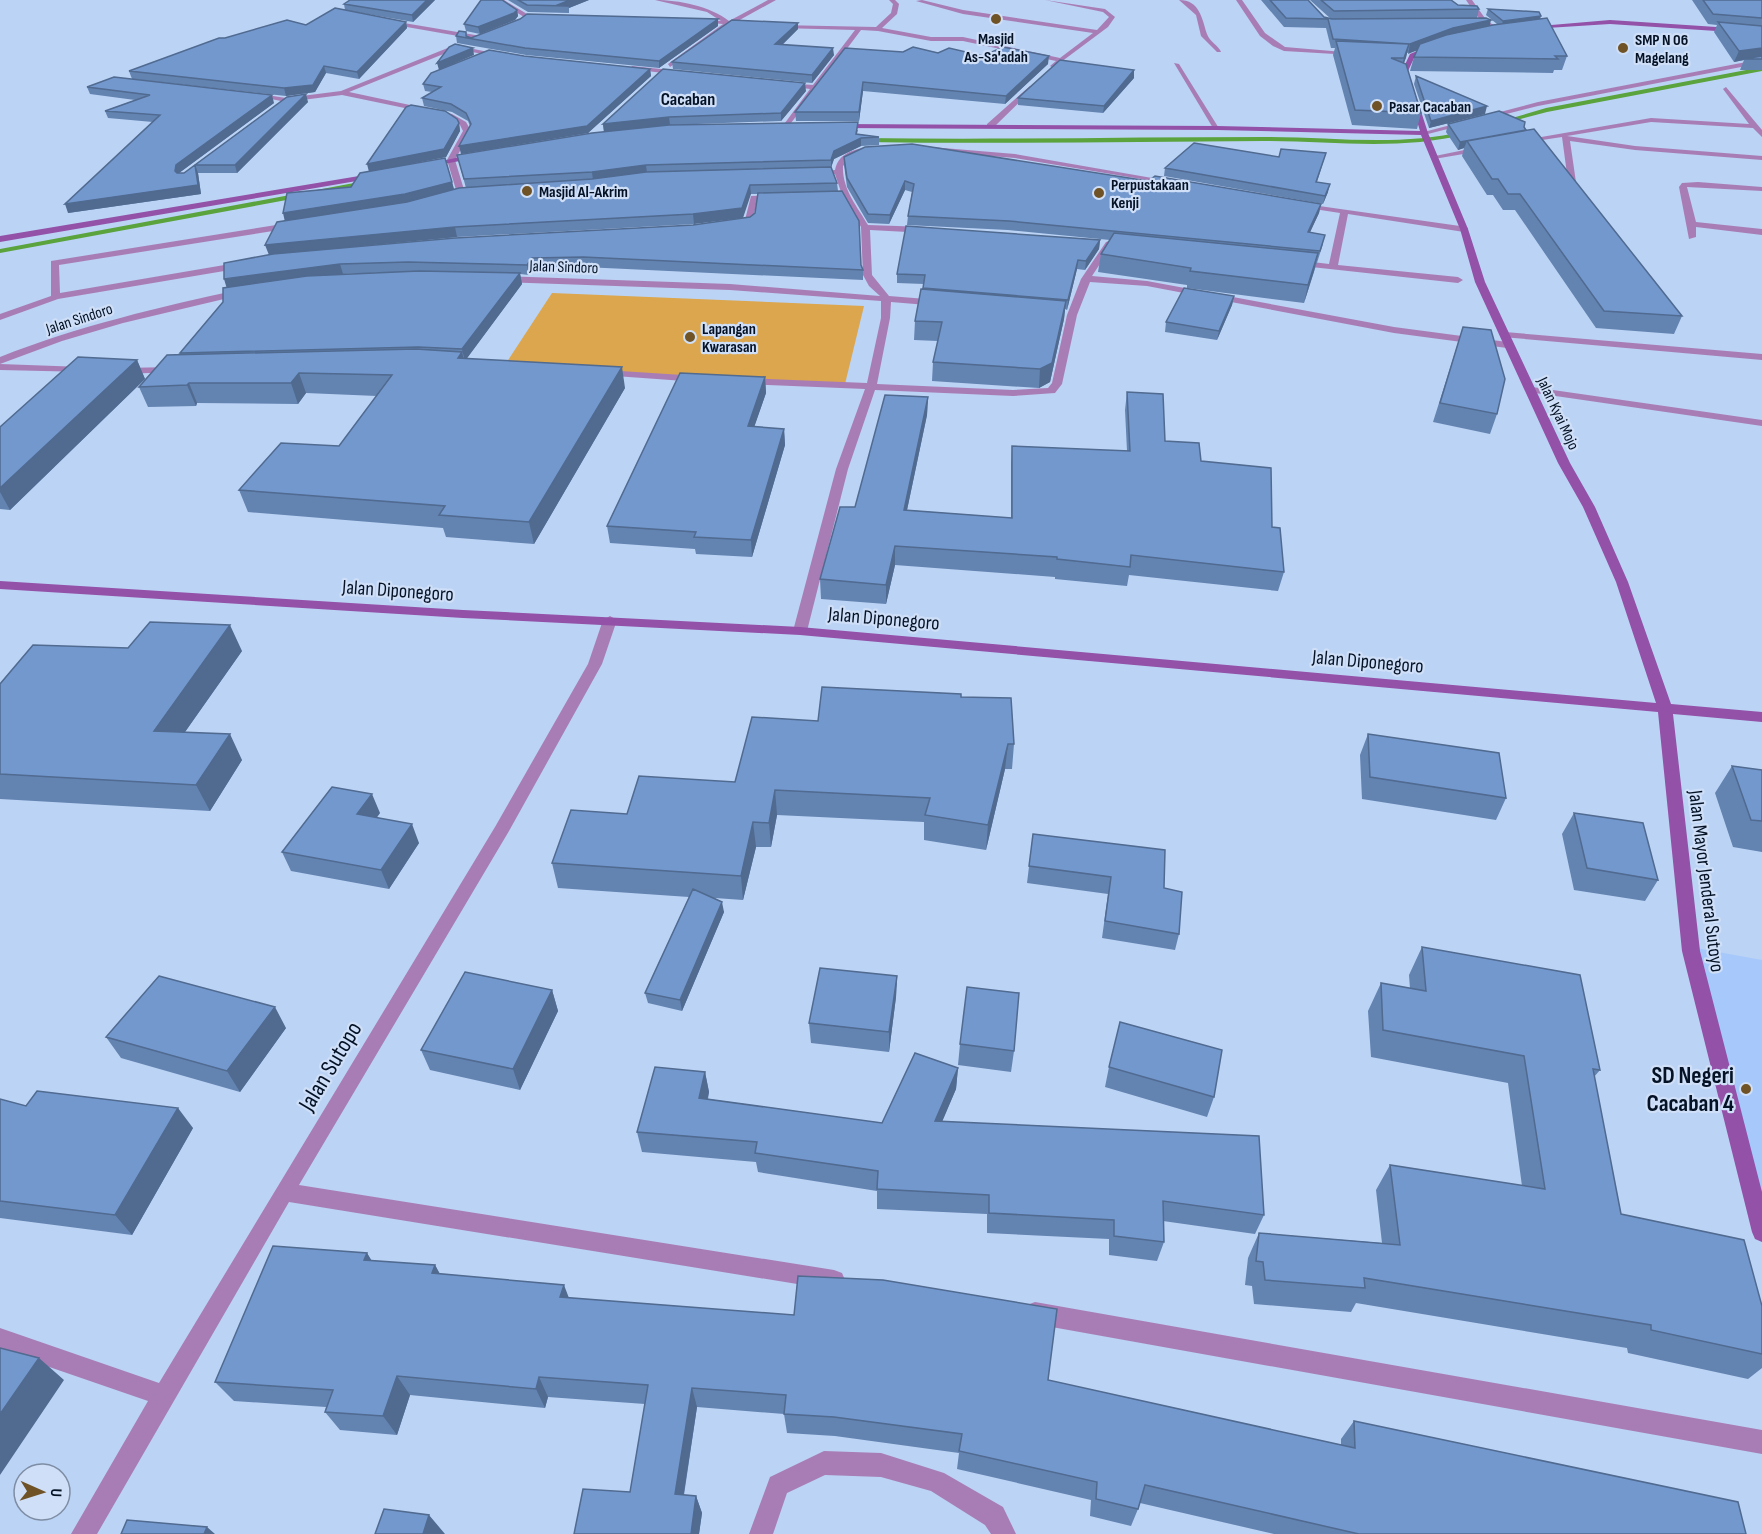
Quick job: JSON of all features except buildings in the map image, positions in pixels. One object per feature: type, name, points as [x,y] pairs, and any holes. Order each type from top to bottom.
[{"type":"street","points":[[500,0],[526,16],[556,17]]},
{"type":"street","points":[[658,0],[709,11],[729,23]]},
{"type":"street","points":[[655,79],[699,42],[773,0]]},
{"type":"street","points":[[878,29],[894,14],[896,4],[892,0]]},
{"type":"street","points":[[918,0],[963,12],[1098,32]]},
{"type":"street","points":[[1044,75],[1112,20],[1110,13],[1096,8],[1048,0]]},
{"type":"street","points":[[1182,0],[1200,14],[1204,24],[1204,36],[1219,51]]},
{"type":"street","points":[[1239,0],[1264,39],[1274,45],[1284,49],[1358,53]]},
{"type":"street","points":[[1468,0],[1485,22],[1500,31]]},
{"type":"street","points":[[518,23],[526,16]]},
{"type":"street","points":[[373,20],[481,38]]},
{"type":"street","points":[[693,20],[760,25]]},
{"type":"street","points":[[1473,22],[1485,22]]},
{"type":"street","points":[[1520,28],[1559,23],[1610,22],[1762,32]]},
{"type":"street","points":[[770,25],[878,29],[931,39],[963,39],[1060,60]]},
{"type":"street","points":[[785,125],[860,28]]},
{"type":"street","points":[[1490,34],[1510,30]]},
{"type":"street","points":[[248,94],[286,100],[342,93],[490,34]]},
{"type":"street","name":"Jalan Kyai Mojo","points":[[1447,43],[1412,55],[1405,71],[1424,134],[1464,229],[1480,282],[1622,582],[1665,707]]},
{"type":"street","points":[[454,48],[510,57]]},
{"type":"street","points":[[471,61],[489,53]]},
{"type":"street","points":[[831,126],[1217,128],[1424,134],[1538,104],[1762,61]]},
{"type":"street","points":[[1176,64],[1217,128]]},
{"type":"street","points":[[627,68],[684,73]]},
{"type":"street","points":[[990,126],[1036,83]]},
{"type":"street","points":[[781,84],[814,87]]},
{"type":"street","points":[[1726,89],[1762,135]]},
{"type":"street","points":[[342,93],[450,115],[463,124],[467,130],[453,164],[456,194],[472,192]]},
{"type":"street","points":[[276,107],[286,100]]},
{"type":"street","points":[[1512,143],[1651,120],[1754,126]]},
{"type":"street","points":[[774,126],[796,126]]},
{"type":"street","points":[[1556,136],[1635,148],[1762,158]]},
{"type":"street","points":[[1566,138],[1574,196]]},
{"type":"street","points":[[1433,154],[1490,147]]},
{"type":"street","points":[[800,631],[849,446],[871,386],[885,322],[886,298],[884,292],[870,282],[867,269],[869,252],[865,227],[846,196],[837,172],[838,163],[854,151],[885,148]]},
{"type":"street","points":[[920,148],[1015,156],[1182,184]]},
{"type":"street","points":[[417,167],[453,164],[485,154]]},
{"type":"street","points":[[804,173],[837,172]]},
{"type":"street","points":[[0,239],[382,174]]},
{"type":"street","points":[[1692,237],[1692,224],[1683,188],[1685,185],[1762,189]]},
{"type":"street","points":[[835,197],[846,196]]},
{"type":"street","points":[[727,225],[749,222],[749,213],[754,198],[789,197]]},
{"type":"street","points":[[1286,202],[1464,229]]},
{"type":"street","points":[[1333,267],[1344,212]]},
{"type":"street","points":[[56,297],[54,263],[310,222]]},
{"type":"street","points":[[1692,224],[1762,232]]},
{"type":"street","points":[[865,227],[935,230]]},
{"type":"street","points":[[1098,243],[1121,245]]},
{"type":"street","points":[[732,380],[1013,393],[1051,391],[1057,384],[1072,315],[1086,279],[1109,244]]},
{"type":"street","points":[[1286,262],[1458,280]]},
{"type":"street","points":[[0,317],[56,297],[253,263]]},
{"type":"street","name":"Jalan Sindoro","points":[[491,279],[730,287],[946,303]]},
{"type":"street","points":[[1086,279],[1124,281],[1240,301],[1383,330],[1762,357]]},
{"type":"street","name":"Jalan Sindoro","points":[[0,362],[127,318],[249,290]]},
{"type":"street","points":[[1060,314],[1072,315]]},
{"type":"street","points":[[0,367],[93,370]]},
{"type":"street","points":[[116,371],[183,369]]},
{"type":"street","points":[[598,373],[708,379]]},
{"type":"street","points":[[1532,390],[1762,423]]},
{"type":"street","name":"Jalan Diponegoro","points":[[0,585],[463,614],[800,631],[1762,717]]},
{"type":"street","name":"Jalan Sutopo","points":[[83,1534],[284,1192],[501,831],[595,664],[610,620]]},
{"type":"street","name":"Jalan Mayor Jenderal Sutoyo","points":[[1665,707],[1691,951],[1762,1232]]},
{"type":"street","points":[[284,1192],[855,1284]]},
{"type":"street","points":[[1019,1310],[1762,1443]]},
{"type":"street","points":[[0,1339],[165,1396]]},
{"type":"street","points":[[760,1534],[778,1485],[824,1463],[881,1465],[936,1481],[994,1516],[1004,1534]]},
{"type":"shaded area","name":"Lapangan Kwarasan","points":[[552,293],[864,306],[845,384],[503,368]]},
{"type":"shaded area","name":"SD Negeri Cacaban 4","points":[[1696,948],[1762,960],[1762,1219]]},
{"type":"waterway","points":[[1498,123],[1546,110],[1762,69]]},
{"type":"waterway","points":[[862,140],[1267,139],[1392,143],[1441,139],[1465,133]]},
{"type":"waterway","points":[[0,251],[370,182]]},
{"type":"place","name":"Masjid As-Sa'adah","points":[[996,19]]},
{"type":"place","name":"SMP N 06 Magelang","points":[[1623,48]]},
{"type":"place","name":"Pasar Cacaban","points":[[1377,106]]},
{"type":"place","name":"Masjid Al-Akrim","points":[[527,191]]},
{"type":"place","name":"Perpustakaan Kenji","points":[[1099,193]]},
{"type":"place","name":"Lapangan Kwarasan","points":[[690,337]]},
{"type":"place","name":"SD Negeri Cacaban 4","points":[[1746,1089]]},
{"type":"district","name":"Cacaban","points":[[688,99]]}]
